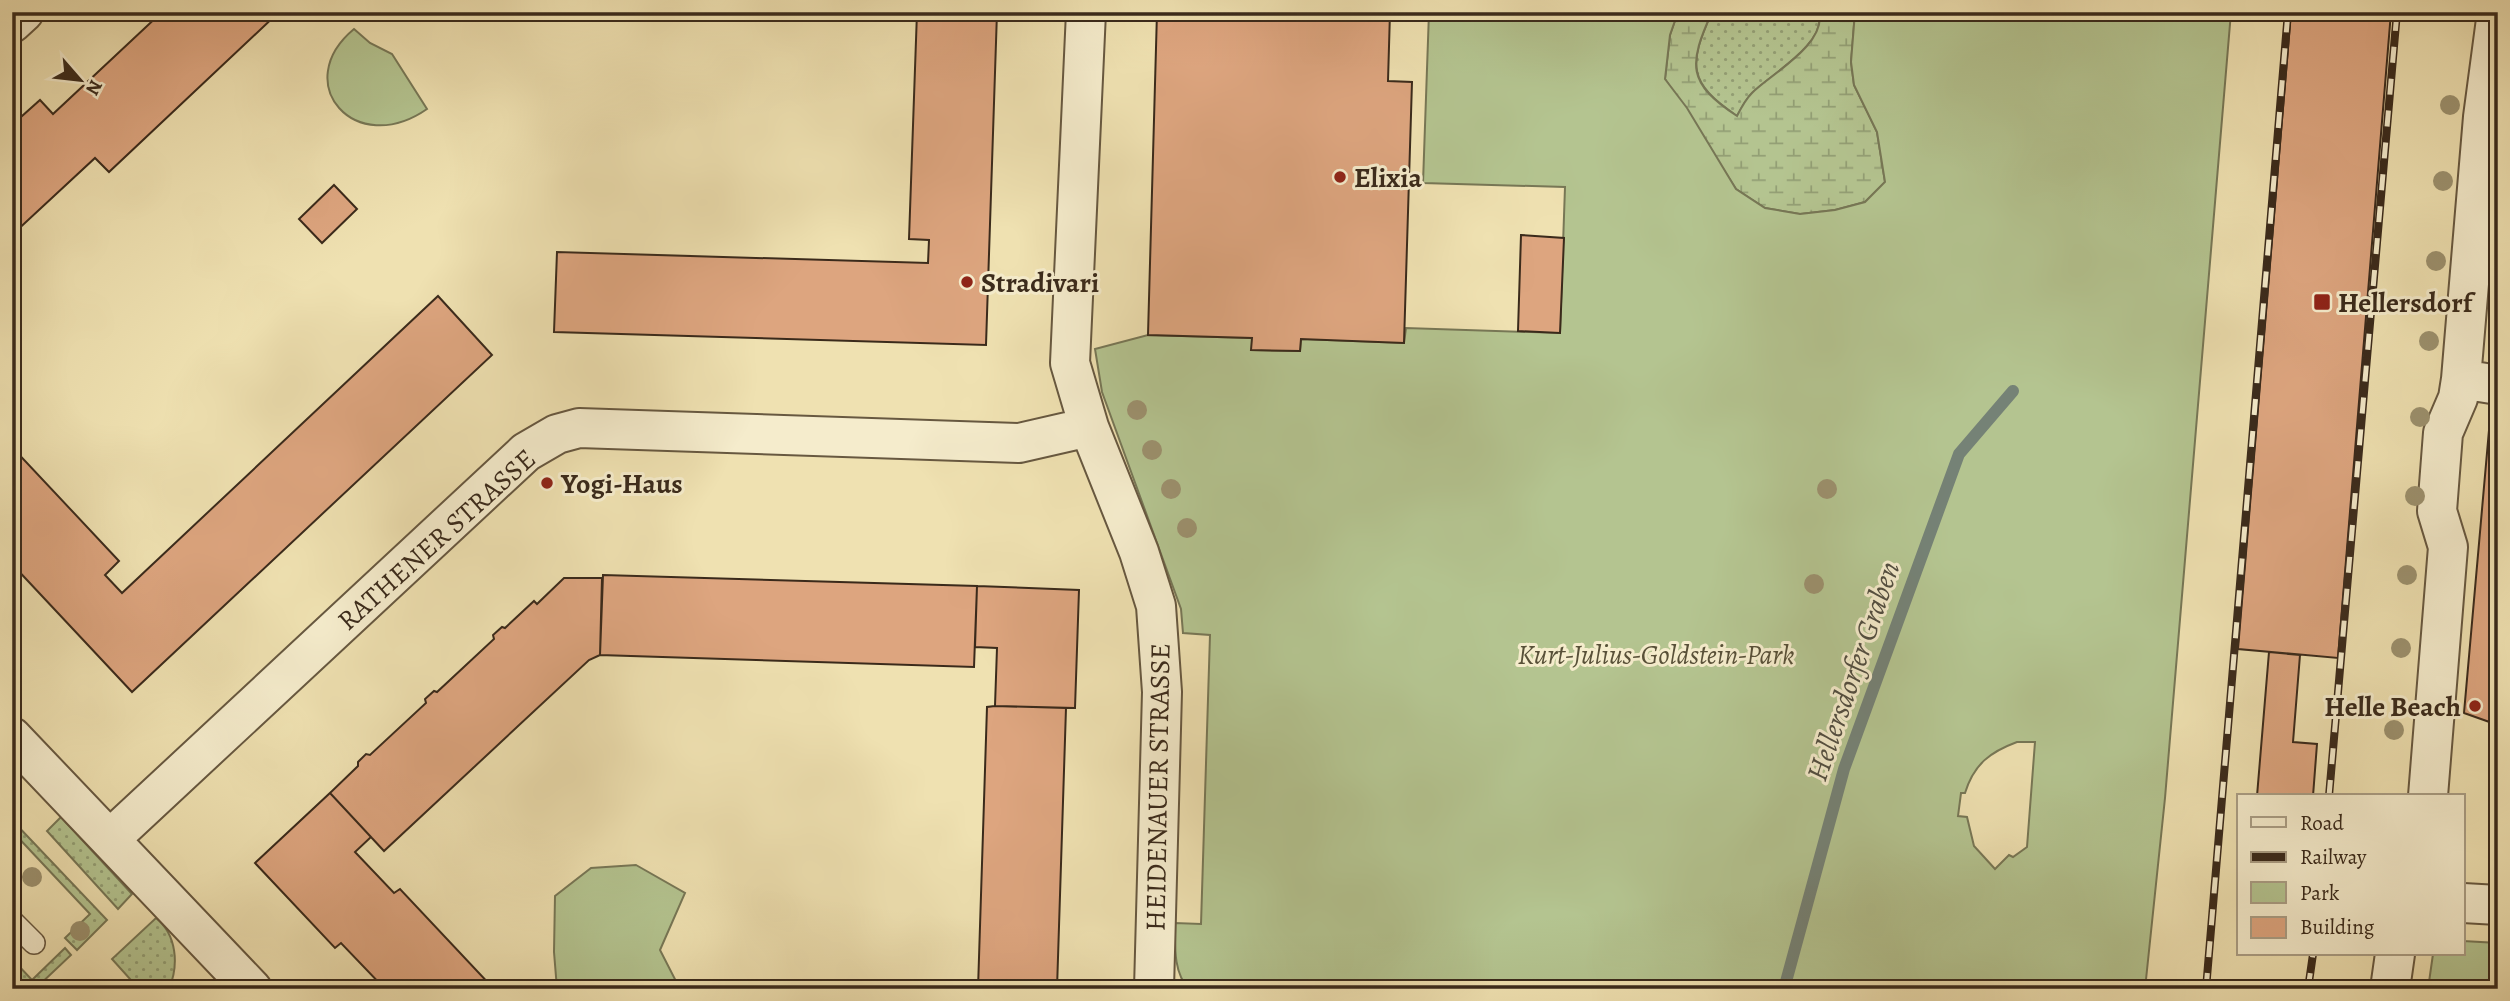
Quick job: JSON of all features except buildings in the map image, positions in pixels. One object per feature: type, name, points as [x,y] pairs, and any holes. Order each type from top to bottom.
[{"type":"street","points":[[12,23],[24,12]]},
{"type":"street","name":"HEIDENAUER STRASSE","points":[[1086,12],[1070,363],[1089,427],[1139,552],[1156,606],[1160,634],[1162,692],[1154,989]]},
{"type":"street","points":[[2428,794],[2448,547],[2437,512],[2443,433],[2458,398],[2461,379],[2483,117],[2497,12]]},
{"type":"street","points":[[2461,379],[2498,384]]},
{"type":"street","name":"RATHENER STRASSE","points":[[110,839],[526,452],[557,434],[579,428],[1019,443],[1089,427]]},
{"type":"street","points":[[12,737],[110,839],[230,981]]},
{"type":"street","points":[[2464,903],[2498,905]]},
{"type":"street","points":[[2390,989],[2395,956]]},
{"type":"lane","points":[[12,921],[34,943]]},
{"type":"green space","name":"Kurt-Julius-Goldstein-Park","points":[[1429,12],[1678,12],[1670,35],[1665,79],[1687,108],[1736,189],[1765,208],[1800,214],[1835,210],[1865,202],[1885,182],[1877,132],[1854,85],[1851,62],[1855,12],[2231,12],[2165,798],[2145,989],[1189,989],[1178,967],[1175,923],[1201,924],[1210,635],[1183,633],[1181,609],[1102,392],[1095,349],[1148,335],[1252,338],[1252,350],[1300,351],[1301,339],[1404,343],[1406,328],[1560,333],[1565,187],[1423,183]],"holes":[[[2017,742],[2035,742],[2027,847],[2013,857],[2009,855],[1995,869],[1974,846],[1967,817],[1958,816],[1961,793],[1965,793],[1973,774],[1991,755]]]},
{"type":"green space","points":[[1678,12],[1712,12],[1699,46],[1697,72],[1709,93],[1737,116],[1752,93],[1806,47],[1815,35],[1819,12],[1855,12],[1851,62],[1854,85],[1877,132],[1885,182],[1865,202],[1835,210],[1800,214],[1765,208],[1736,189],[1665,79],[1670,35]]},
{"type":"green space","points":[[1712,12],[1819,12],[1819,24],[1806,47],[1752,93],[1737,116],[1709,93],[1697,72],[1699,46]]},
{"type":"green space","points":[[354,29],[370,43],[392,54],[427,109],[401,122],[376,125],[355,120],[339,108],[330,91],[328,71],[336,50]]},
{"type":"green space","points":[[61,817],[132,894],[118,909],[47,831]]},
{"type":"green space","points":[[12,820],[107,920],[77,950],[65,938],[90,914],[12,831]]},
{"type":"green space","points":[[636,865],[685,893],[660,950],[680,989],[557,989],[554,952],[555,896],[591,868]]},
{"type":"green space","points":[[156,918],[172,942],[175,960],[172,980],[169,989],[139,989],[112,959]]},
{"type":"green space","points":[[2464,941],[2498,943],[2498,989],[2428,989],[2433,956],[2464,956]]},
{"type":"green space","points":[[65,948],[71,955],[35,989],[12,989],[12,970],[18,965],[32,980]]},
{"type":"waterway","name":"Hellersdorfer Graben","points":[[1784,989],[1844,769],[1959,454],[2013,391]]},
{"type":"railway","points":[[2206,989],[2288,12]]},
{"type":"railway","points":[[2329,794],[2397,12]]},
{"type":"railway","points":[[2308,989],[2313,956]]},
{"type":"place","name":"Elixia","points":[[1340,177]]},
{"type":"place","name":"Stradivari","points":[[967,282]]},
{"type":"place","name":"Hellersdorf","points":[[2322,302]]},
{"type":"place","name":"Yogi-Haus","points":[[547,483]]},
{"type":"place","name":"Helle Beach","points":[[2475,706]]}]
